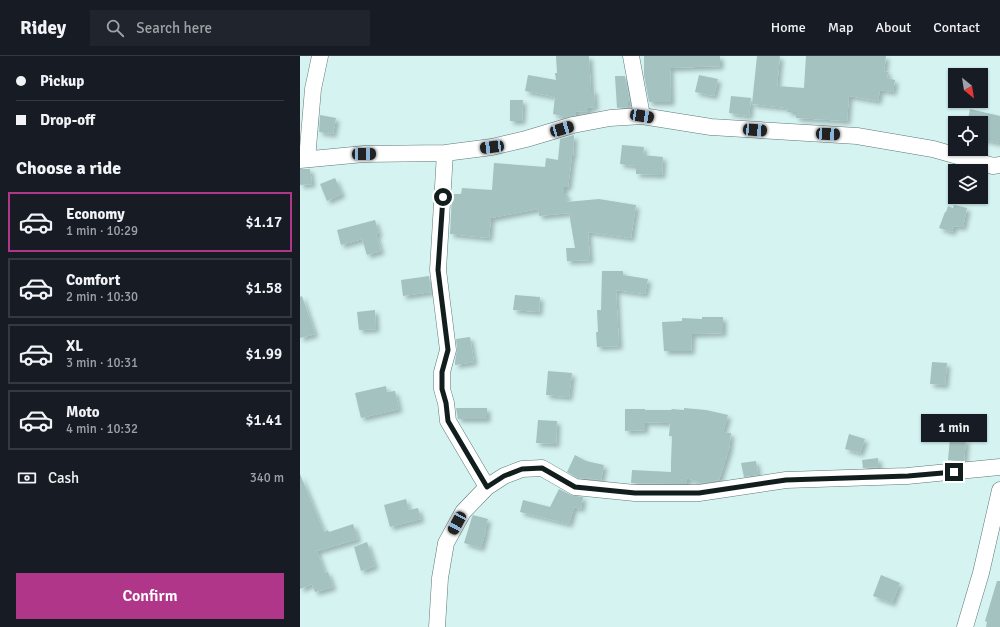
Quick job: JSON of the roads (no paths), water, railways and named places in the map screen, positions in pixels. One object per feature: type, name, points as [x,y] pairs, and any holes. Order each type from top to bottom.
[{"type":"street","points":[[320,56],[313,89],[304,159],[364,154],[445,153],[492,147],[526,140],[574,125],[610,118],[642,116],[711,127],[857,136],[933,149],[998,168]]},
{"type":"street","points":[[631,56],[642,116]]},
{"type":"street","points":[[445,153],[438,270],[448,350],[442,372],[442,389],[446,403],[448,421],[487,487]]},
{"type":"street","points":[[437,627],[440,578],[446,543],[463,512],[487,487],[504,476],[522,469],[542,468],[575,487],[635,493],[699,493],[786,480],[908,476],[1000,467]]},
{"type":"street","points":[[965,627],[981,573],[1000,490]]}]
